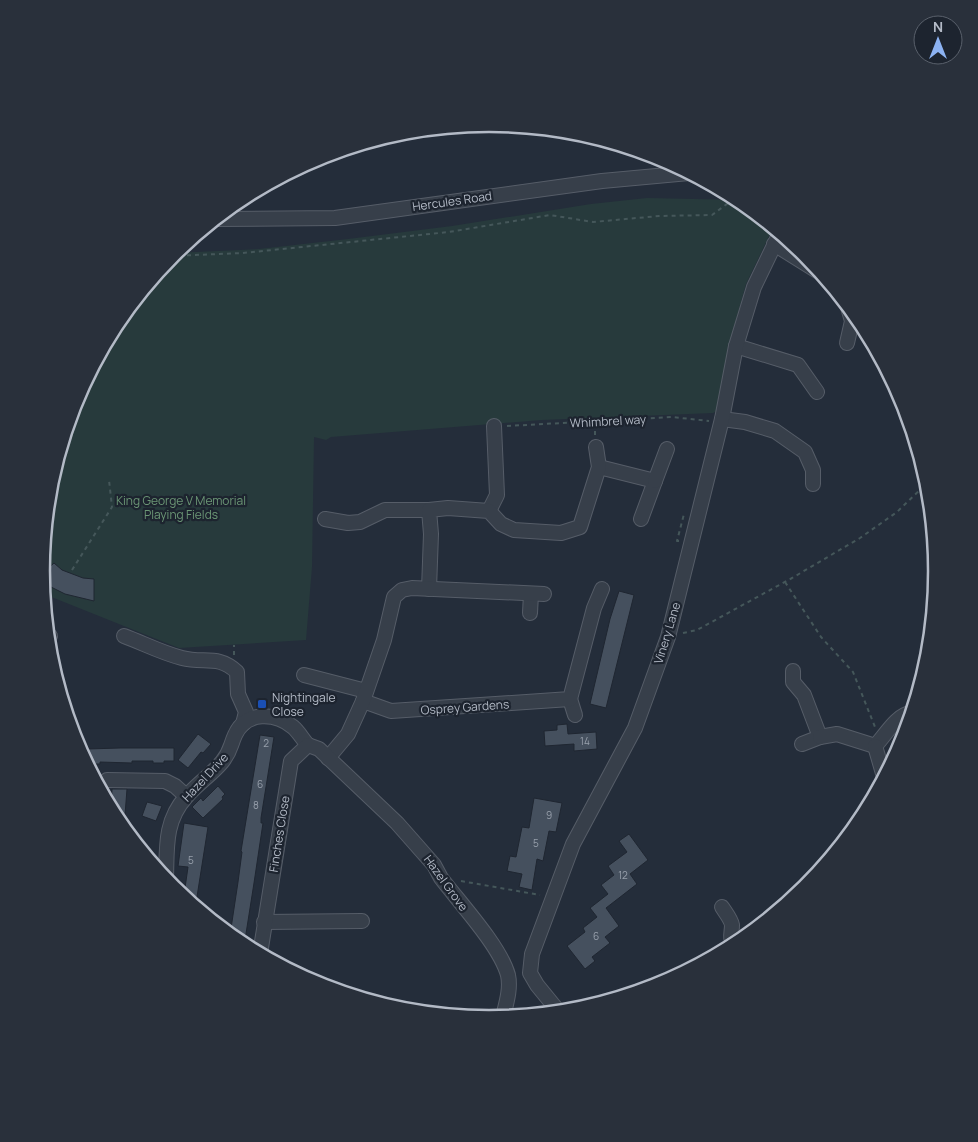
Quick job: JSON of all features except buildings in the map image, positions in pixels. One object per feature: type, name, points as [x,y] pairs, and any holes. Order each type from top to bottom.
[{"type":"street","name":"Hercules Road","points":[[228,219],[335,218],[592,182],[677,174]]},
{"type":"street","name":"Vinery Lane","points":[[553,1005],[530,973],[532,954],[573,844],[634,728],[668,636],[722,420],[736,346],[754,287],[777,240]]},
{"type":"street","points":[[847,343],[851,324]]},
{"type":"street","points":[[736,346],[798,365],[817,392]]},
{"type":"street","points":[[722,420],[745,422],[775,431],[805,452],[813,470],[813,484]]},
{"type":"street","points":[[489,511],[497,495],[494,426]]},
{"type":"street","points":[[325,519],[360,522],[385,510],[448,508],[489,511],[501,524],[514,530],[561,533],[580,527],[599,467],[596,447]]},
{"type":"street","points":[[641,519],[667,449]]},
{"type":"street","points":[[599,467],[655,481]]},
{"type":"street","points":[[429,510],[431,534],[429,589]]},
{"type":"street","points":[[243,724],[251,718],[264,716],[281,719],[295,729],[308,746],[319,749],[328,758],[348,734],[384,640],[394,597],[402,590],[412,588],[538,594],[530,613]]},
{"type":"street","points":[[575,715],[570,699],[602,588]]},
{"type":"street","points":[[124,636],[183,659],[223,662],[229,665],[237,672],[238,694],[246,712],[243,724]]},
{"type":"street","points":[[794,671],[794,682],[804,695],[820,737]]},
{"type":"street","name":"Osprey Gardens","points":[[304,675],[364,696],[391,711],[570,699]]},
{"type":"street","points":[[882,767],[878,744],[898,719],[904,716]]},
{"type":"street","name":"Hazel Drive","points":[[167,868],[169,828],[174,812],[186,796],[223,762],[231,749],[235,735],[243,724]]},
{"type":"street","points":[[802,744],[820,737],[837,734],[878,744]]},
{"type":"street","name":"Finches Close","points":[[261,946],[291,761],[308,746]]},
{"type":"street","name":"Hazel Grove","points":[[328,758],[397,823],[434,865],[441,878],[497,951],[508,975],[509,993],[505,1009]]},
{"type":"street","points":[[107,780],[165,781],[186,796]]},
{"type":"street","points":[[722,907],[732,926],[730,938]]},
{"type":"street","points":[[264,922],[362,920]]},
{"type":"path","points":[[185,255],[243,253],[449,232],[550,215],[594,222],[659,216],[712,216],[729,203]]},
{"type":"path","name":"Whimbrel way","points":[[494,426],[672,418],[722,420]]},
{"type":"path","points":[[72,570],[112,507],[109,480]]},
{"type":"path","points":[[668,636],[697,630],[785,582],[860,538],[897,512],[921,489]]},
{"type":"path","points":[[785,582],[821,637],[853,672],[878,744]]},
{"type":"path","points":[[441,878],[554,897]]},
{"type":"green space","name":"King George V Memorial Playing Fields","points":[[647,198],[722,200],[770,234],[746,284],[730,342],[719,410],[713,413],[542,420],[331,437],[326,440],[314,437],[312,567],[306,640],[179,648],[51,597],[51,542],[58,485],[73,430],[83,403],[109,351],[124,327],[159,282],[188,252],[259,249],[348,239],[452,226],[591,204]]},
{"type":"place","name":"Nightingale Close","points":[[262,704]]}]
